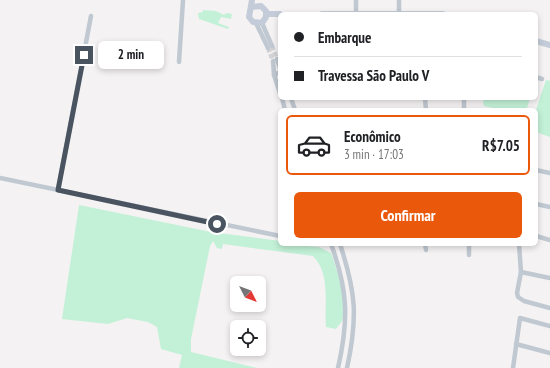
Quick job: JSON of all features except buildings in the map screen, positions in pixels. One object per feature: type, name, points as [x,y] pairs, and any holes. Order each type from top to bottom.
[{"type":"street","points":[[179,62],[183,0]]},
{"type":"street","points":[[252,0],[252,7],[249,17],[259,23],[270,47]]},
{"type":"street","points":[[263,0],[264,8],[267,14]]},
{"type":"street","points":[[356,0],[356,12]]},
{"type":"street","points":[[399,0],[399,12]]},
{"type":"street","points":[[252,7],[257,5],[264,8]]},
{"type":"street","points":[[259,23],[267,14],[278,14]]},
{"type":"street","points":[[58,190],[91,16]]},
{"type":"street","points":[[538,42],[550,45]]},
{"type":"street","points":[[278,65],[275,60],[274,75],[278,87]]},
{"type":"street","points":[[274,75],[278,73]]},
{"type":"street","points":[[538,78],[542,79]]},
{"type":"street","points":[[538,170],[550,173]]},
{"type":"street","points":[[0,178],[278,236]]},
{"type":"street","points":[[538,204],[550,207]]},
{"type":"street","points":[[538,237],[550,240]]},
{"type":"street","points":[[332,246],[343,281],[346,301],[346,326],[338,368]]},
{"type":"street","points":[[341,246],[354,296],[354,326],[347,368]]},
{"type":"street","points":[[425,246],[426,250]]},
{"type":"street","points":[[468,255],[469,246]]},
{"type":"street","points":[[519,246],[522,272],[516,293],[518,297],[524,301],[550,308]]},
{"type":"street","points":[[522,272],[550,278]]},
{"type":"street","points":[[513,368],[520,318],[550,326]]},
{"type":"street","points":[[346,326],[354,326]]},
{"type":"street","points":[[516,344],[550,353]]},
{"type":"green space","points":[[203,10],[216,11],[224,15],[227,13],[232,14],[231,19],[221,17],[218,23],[229,27],[228,29],[199,19],[198,13],[203,12]]},
{"type":"green space","points":[[546,80],[550,81],[550,137],[538,133],[538,108],[537,108]]},
{"type":"green space","points":[[484,100],[529,100],[527,108],[493,108],[484,106]]},
{"type":"green space","points":[[79,205],[211,232],[278,241],[278,246],[319,247],[331,253],[341,286],[344,303],[342,319],[336,329],[326,327],[326,290],[319,263],[313,256],[223,244],[222,249],[217,248],[213,241],[210,246],[191,339],[191,352],[257,368],[179,368],[182,355],[161,349],[157,327],[148,322],[127,318],[108,324],[62,319]]},
{"type":"tunnel","points":[[272,46],[277,59]]},
{"type":"tunnel","points":[[268,48],[273,61]]},
{"type":"route","points":[[84,55],[58,190],[217,224]]}]
